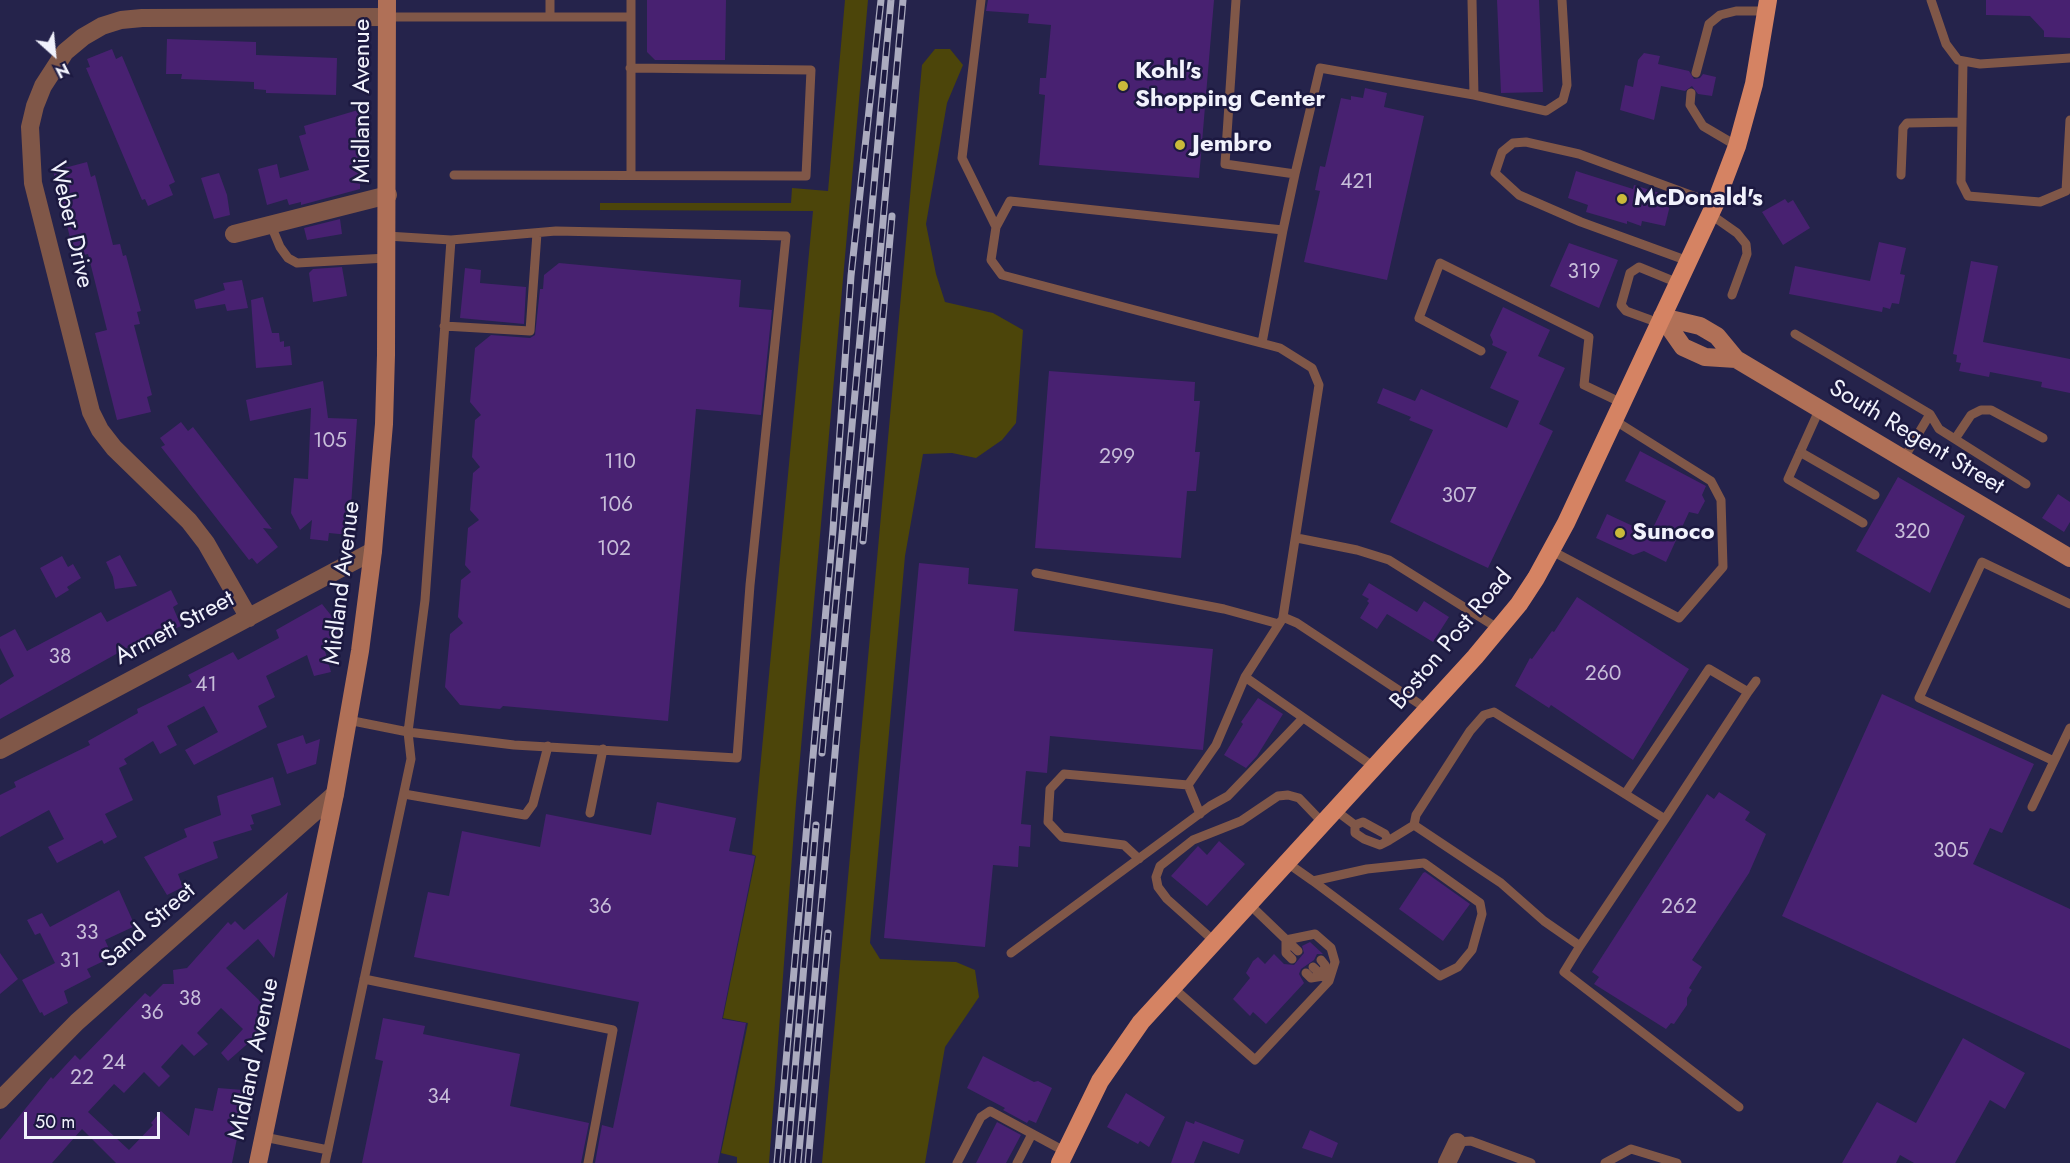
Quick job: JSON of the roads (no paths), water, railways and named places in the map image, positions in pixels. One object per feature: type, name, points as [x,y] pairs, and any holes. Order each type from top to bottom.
[{"type":"main road","name":"Boston Post Road","points":[[1063,1157],[1100,1082],[1118,1053],[1171,986],[1499,629],[1519,604],[1552,551],[1712,209],[1737,146],[1754,84],[1767,6]]},
{"type":"street","name":"Midland Avenue","points":[[258,1163],[335,794],[373,551],[384,424],[388,195],[387,8]]},
{"type":"street","name":"Weber Drive","points":[[249,618],[206,543],[189,521],[114,448],[100,430],[91,412],[33,183],[30,127],[43,86],[66,52],[83,37],[121,20],[387,8]]},
{"type":"street","points":[[234,234],[270,223],[388,195]]},
{"type":"street","name":"South Regent Street","points":[[1661,320],[1683,347],[1705,357],[1736,359]]},
{"type":"street","name":"South Regent Street","points":[[1661,320],[1700,326],[1717,336],[1736,359],[2070,558]]},
{"type":"street","name":"Armett Street","points":[[0,750],[373,551]]},
{"type":"street","name":"Sand Street","points":[[0,1100],[77,1022],[335,794]]},
{"type":"street","points":[[1447,1163],[1457,1142]]},
{"type":"lane","points":[[550,0],[550,17]]},
{"type":"lane","points":[[631,0],[631,174]]},
{"type":"lane","points":[[981,0],[962,158],[996,227]]},
{"type":"lane","points":[[1236,0],[1225,165],[1295,174]]},
{"type":"lane","points":[[1472,0],[1474,95]]},
{"type":"lane","points":[[1262,343],[1295,174],[1320,69],[1474,95],[1546,111],[1563,100],[1568,85],[1562,0]]},
{"type":"lane","points":[[1931,0],[1946,44],[1963,61],[1980,64],[2070,58]]},
{"type":"lane","points":[[1696,73],[1709,24],[1720,15],[1767,6]]},
{"type":"lane","points":[[387,8],[550,17],[630,17]]},
{"type":"lane","points":[[1963,61],[1961,182],[1968,196],[2040,202],[2066,190],[2070,120]]},
{"type":"lane","points":[[454,175],[806,176],[811,70],[630,68]]},
{"type":"lane","points":[[1691,93],[1690,105],[1703,126],[1737,146]]},
{"type":"lane","points":[[1901,175],[1903,128],[1907,123],[1962,122]]},
{"type":"lane","points":[[1688,261],[1581,222],[1519,195],[1495,173],[1502,152],[1513,143],[1526,142],[1579,154],[1712,209],[1746,244],[1747,254],[1732,295]]},
{"type":"lane","points":[[1188,785],[1216,745],[1245,677],[1281,620],[1297,538],[1319,385],[1312,368],[1280,348],[1002,275],[991,260],[996,227],[1010,201],[1283,231]]},
{"type":"lane","points":[[270,223],[280,247],[288,258],[297,263],[387,258]]},
{"type":"lane","points":[[348,720],[408,732],[548,746],[737,758],[750,585],[786,236],[537,233],[452,240],[387,236]]},
{"type":"lane","points":[[444,326],[530,331],[537,233]]},
{"type":"lane","points":[[325,1163],[411,759],[408,732],[425,600],[452,240]]},
{"type":"lane","points":[[1480,351],[1419,318],[1440,263],[1589,337],[1584,385],[1622,403]]},
{"type":"lane","points":[[1661,320],[1638,317],[1626,311],[1621,305],[1630,273],[1639,267],[1678,283]]},
{"type":"lane","points":[[1795,333],[1930,414],[1939,429],[2026,484]]},
{"type":"lane","points":[[1821,408],[1788,480],[1863,523]]},
{"type":"lane","points":[[1954,439],[1971,415],[1981,410],[1991,410],[2043,438]]},
{"type":"lane","points":[[1904,458],[1930,414]]},
{"type":"lane","points":[[1552,551],[1680,618],[1723,567],[1721,500],[1711,481],[1614,420]]},
{"type":"lane","points":[[1800,452],[1875,495]]},
{"type":"lane","points":[[1297,538],[1357,550],[1389,560],[1499,629]]},
{"type":"lane","points":[[2054,761],[1919,698],[1982,562],[2070,604]]},
{"type":"lane","points":[[1036,573],[1297,623],[1427,709]]},
{"type":"lane","points":[[1625,794],[1709,669],[1748,693]]},
{"type":"lane","points":[[1245,677],[1374,767]]},
{"type":"lane","points":[[1739,1107],[1564,972],[1756,681]]},
{"type":"lane","points":[[1355,825],[1355,833],[1380,845],[1414,825],[1416,815],[1470,731],[1484,715],[1494,712],[1665,819]]},
{"type":"lane","points":[[1011,954],[1200,814],[1228,796],[1303,718]]},
{"type":"lane","points":[[2032,807],[2070,729]]},
{"type":"lane","points":[[404,794],[525,815],[533,804],[548,746]]},
{"type":"lane","points":[[590,813],[603,749]]},
{"type":"lane","points":[[1139,859],[1124,845],[1062,837],[1048,822],[1050,789],[1064,774],[1188,785]]},
{"type":"lane","points":[[1188,785],[1200,814]]},
{"type":"lane","points":[[1214,940],[1162,893],[1156,877],[1160,866],[1193,840],[1241,821],[1278,796],[1288,795],[1299,798],[1329,816],[1355,825],[1363,822],[1385,834],[1388,841]]},
{"type":"lane","points":[[1414,825],[1501,883],[1544,921],[1580,946]]},
{"type":"lane","points":[[1287,862],[1440,976],[1458,967],[1472,950],[1482,914],[1480,903],[1424,863],[1367,869],[1313,881]]},
{"type":"lane","points":[[1248,903],[1298,951]]},
{"type":"lane","points":[[1171,986],[1255,1059],[1326,979],[1335,962],[1331,948],[1315,934],[1286,940]]},
{"type":"lane","points":[[1325,965],[1326,979],[1311,978],[1314,967],[1325,965]]},
{"type":"lane","points":[[364,979],[612,1030],[588,1163]]},
{"type":"lane","points":[[957,1163],[985,1113],[995,1113],[1032,1134],[1063,1157]]},
{"type":"lane","points":[[1017,1163],[1032,1134]]},
{"type":"lane","points":[[264,1137],[328,1150]]},
{"type":"lane","points":[[1457,1142],[1472,1141],[1531,1163]]},
{"type":"lane","points":[[1605,1163],[1631,1149],[1677,1163]]},
{"type":"railway","points":[[777,1163],[833,530],[851,276],[881,0]]},
{"type":"railway","points":[[822,753],[891,0]]},
{"type":"railway","points":[[798,1163],[903,0]]},
{"type":"railway","points":[[863,541],[892,216]]},
{"type":"railway","points":[[787,1163],[816,825]]},
{"type":"railway","points":[[808,1163],[828,933]]},
{"type":"place","name":"Kohl's Shopping Center","points":[[1123,86]]},
{"type":"place","name":"Jembro","points":[[1180,145]]},
{"type":"place","name":"McDonald's","points":[[1622,199]]},
{"type":"place","name":"Sunoco","points":[[1620,533]]}]
